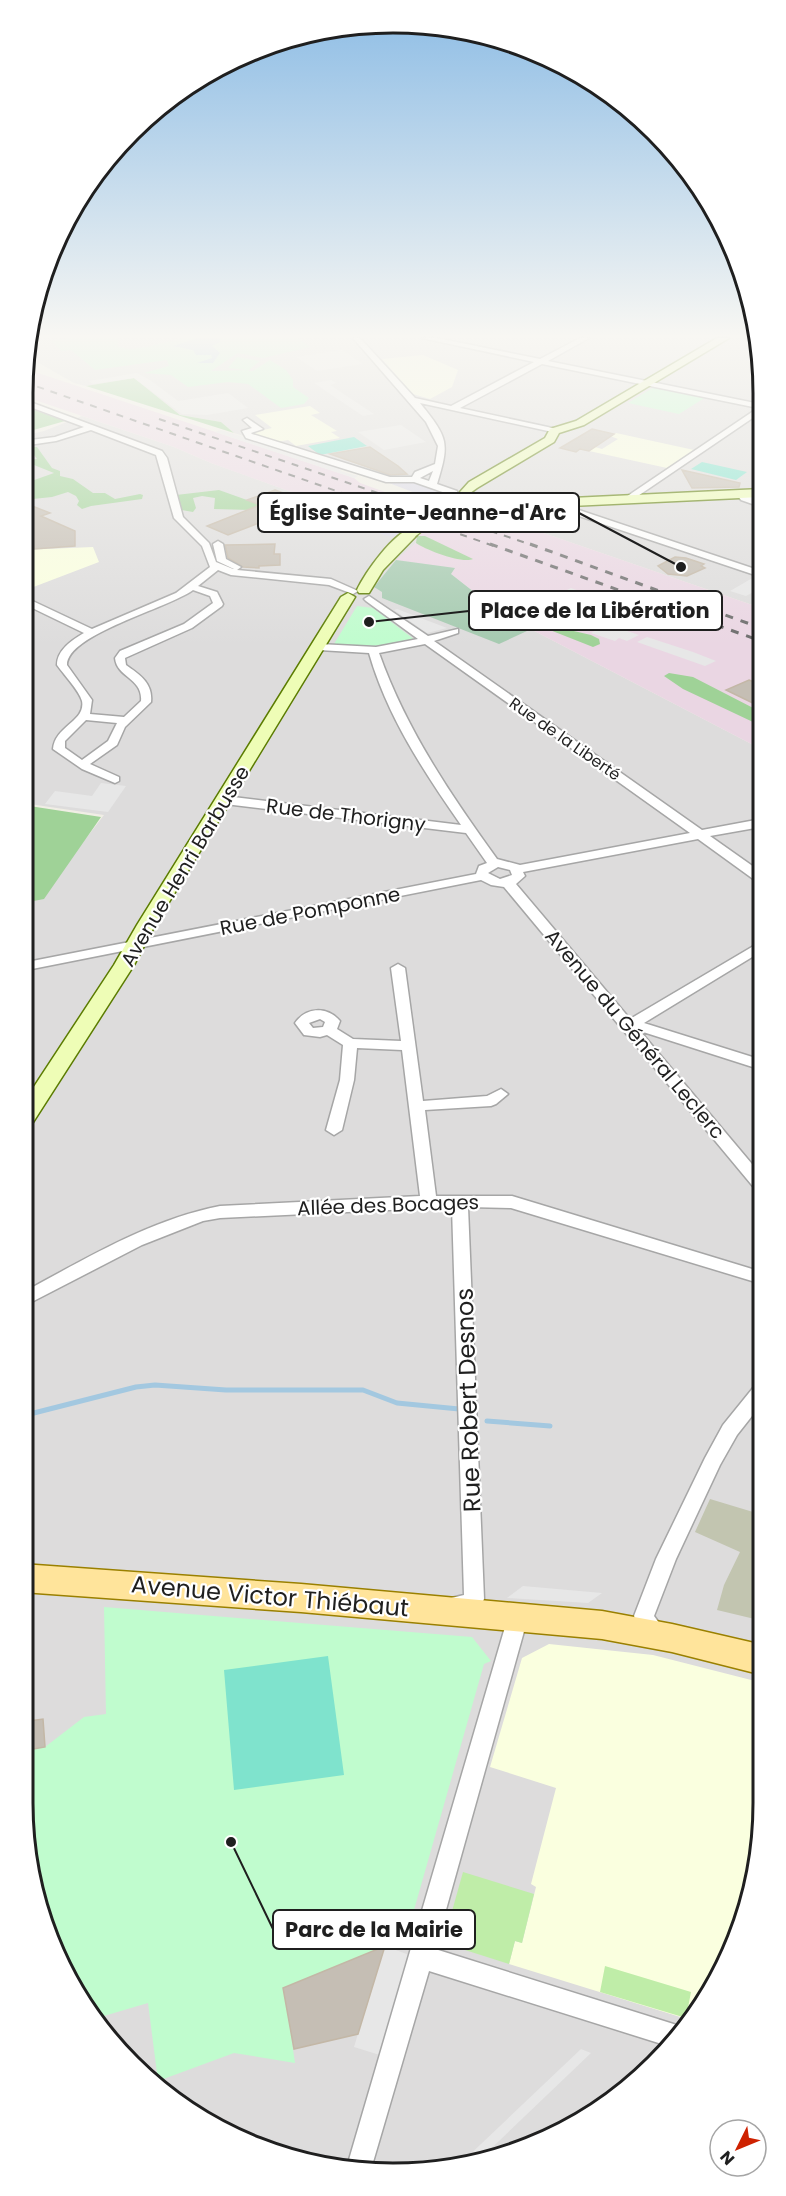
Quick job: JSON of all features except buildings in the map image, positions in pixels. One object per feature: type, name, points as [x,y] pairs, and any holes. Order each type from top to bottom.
[{"type":"main road","name":"Avenue Henri Barbusse","points":[[33,1105],[136,945],[146,925],[319,647],[369,580],[412,532],[462,496],[473,485],[549,440]]},
{"type":"main road","points":[[462,496],[498,505],[753,494]]},
{"type":"main road","name":"Avenue Victor Thiébaut","points":[[33,1563],[217,1575],[474,1599],[651,1625]]},
{"type":"main road","name":"Avenue Victor Thiébaut","points":[[33,1579],[301,1598],[602,1625],[651,1625]]},
{"type":"main road","points":[[651,1625],[753,1641]]},
{"type":"main road","points":[[651,1625],[753,1657]]},
{"type":"street","points":[[127,440],[159,453],[163,458],[179,518],[206,545],[210,561],[216,567],[247,571]]},
{"type":"street","points":[[263,440],[389,480],[415,479],[462,496]]},
{"type":"street","points":[[432,486],[442,456],[441,440]]},
{"type":"street","points":[[628,499],[713,440]]},
{"type":"street","points":[[415,479],[421,473],[437,466]]},
{"type":"street","points":[[740,494],[753,501]]},
{"type":"street","points":[[555,502],[570,510],[753,571]]},
{"type":"street","points":[[218,544],[222,561],[247,571]]},
{"type":"street","points":[[115,779],[102,776],[64,754],[58,744],[62,735],[85,717],[88,711],[87,700],[65,670],[62,658],[72,645],[92,633],[168,601],[194,587],[216,567]]},
{"type":"street","name":"Rue de la Liberté","points":[[247,571],[331,582],[427,640],[753,873]]},
{"type":"street","points":[[83,764],[113,743],[125,720],[142,707],[147,693],[141,681],[121,666],[120,658],[130,650],[188,626],[215,608],[218,601],[214,594],[194,587]]},
{"type":"street","points":[[33,604],[92,633]]},
{"type":"street","points":[[319,647],[376,650],[427,640],[454,631]]},
{"type":"street","points":[[376,650],[374,653],[387,689],[410,738],[468,830],[493,863]]},
{"type":"street","points":[[85,717],[125,720]]},
{"type":"street","name":"Rue de Thorigny","points":[[225,800],[468,830]]},
{"type":"street","points":[[518,869],[517,879],[508,882],[496,883],[483,876],[483,869],[493,863],[506,863],[518,869],[753,825]]},
{"type":"street","name":"Rue de Pomponne","points":[[33,966],[483,876]]},
{"type":"street","name":"Avenue du Général Leclerc","points":[[508,882],[630,1025],[753,1175]]},
{"type":"street","points":[[630,1025],[753,950]]},
{"type":"street","points":[[398,968],[406,1046],[417,1106],[429,1201]]},
{"type":"street","points":[[630,1025],[753,1062]]},
{"type":"street","points":[[329,1030],[350,1043],[406,1046]]},
{"type":"street","points":[[334,1130],[347,1080],[350,1043]]},
{"type":"street","points":[[417,1106],[490,1101],[501,1094]]},
{"type":"street","name":"Allée des Bocages","points":[[33,1295],[108,1254],[206,1214],[429,1201],[512,1202],[753,1275]]},
{"type":"street","name":"Rue Robert Desnos","points":[[460,1201],[474,1599]]},
{"type":"street","points":[[651,1625],[666,1559],[730,1430],[753,1401]]},
{"type":"street","points":[[301,1598],[310,1592],[330,1594],[340,1588]]},
{"type":"street","points":[[437,1610],[446,1604],[463,1606],[474,1599]]},
{"type":"street","points":[[360,2161],[422,1957],[518,1617]]},
{"type":"street","points":[[422,1957],[669,2034]]},
{"type":"shaded area","points":[[33,440],[155,440],[359,516],[363,521],[372,520],[417,535],[416,543],[407,552],[455,568],[451,574],[502,614],[753,745],[753,1803],[746,1873],[726,1941],[705,1983],[679,2022],[648,2058],[612,2089],[573,2115],[531,2136],[486,2151],[417,2162],[346,2160],[277,2144],[213,2115],[156,2074],[138,2058],[107,2022],[70,1962],[60,1941],[45,1896],[36,1850],[33,1803],[33,899],[41,897],[104,815],[33,804]]},
{"type":"shaded area","points":[[155,440],[241,440],[354,478],[360,483],[396,496],[446,511],[492,518],[529,528],[753,605],[753,745],[502,614],[451,574],[455,568],[396,560],[416,543],[416,535],[401,533],[372,520],[363,521],[358,516],[211,463]]},
{"type":"shaded area","points":[[241,440],[255,440],[346,468],[340,471],[358,476],[354,478]]},
{"type":"shaded area","points":[[258,440],[753,440],[753,605],[529,528],[446,511],[448,509],[438,501],[394,482]]},
{"type":"shaded area","points":[[266,440],[285,440],[272,443]]},
{"type":"shaded area","points":[[289,440],[326,440],[296,446]]},
{"type":"shaded area","points":[[336,440],[359,440],[367,446],[320,455],[308,446]]},
{"type":"shaded area","points":[[370,440],[426,442],[384,450]]},
{"type":"shaded area","points":[[616,440],[650,440],[694,450],[667,468],[589,451],[595,447],[602,449]]},
{"type":"shaded area","points":[[702,462],[747,472],[736,480],[691,469]]},
{"type":"shaded area","points":[[416,482],[445,492],[445,503],[437,509],[434,500],[422,496],[410,498],[418,494],[389,483]]},
{"type":"shaded area","points":[[349,519],[357,522],[372,520],[375,521],[372,523],[401,533],[407,530],[404,535],[391,537],[362,528],[351,530],[357,527],[350,524],[339,525]]},
{"type":"shaded area","points":[[93,547],[99,562],[33,587],[33,550]]},
{"type":"shaded area","points":[[396,560],[455,568],[451,574],[502,614],[526,626],[523,629],[527,631],[499,644],[382,598],[382,592],[374,587]]},
{"type":"shaded area","points":[[753,578],[753,592],[746,596],[730,591]]},
{"type":"shaded area","points":[[571,588],[610,603],[592,611],[555,596]]},
{"type":"shaded area","points":[[397,609],[447,628],[427,633],[394,610]]},
{"type":"shaded area","points":[[606,624],[639,635],[627,641],[619,638],[615,641],[591,633]]},
{"type":"shaded area","points":[[647,637],[716,661],[705,666],[637,642]]},
{"type":"shaded area","points":[[101,783],[126,786],[108,812],[45,804],[55,791],[92,796]]},
{"type":"shaded area","points":[[710,1499],[753,1512],[753,1619],[717,1610],[724,1585],[740,1552],[695,1532]]},
{"type":"shaded area","points":[[523,1586],[602,1593],[588,1603],[507,1598]]},
{"type":"shaded area","points":[[549,1644],[653,1655],[753,1680],[753,1803],[746,1873],[726,1941],[705,1983],[682,2018],[509,1964],[515,1941],[522,1943],[536,1887],[531,1884],[556,1788],[490,1767],[522,1658]]},
{"type":"shaded area","points":[[328,1656],[344,1775],[234,1790],[224,1670]]},
{"type":"shaded area","points":[[385,1946],[412,1956],[383,2056],[354,2047]]},
{"type":"shaded area","points":[[581,2049],[591,2053],[490,2150],[470,2154]]},
{"type":"green space","points":[[33,447],[37,447],[52,468],[60,471],[60,476],[73,479],[93,493],[105,493],[115,499],[140,494],[143,495],[142,499],[82,509],[77,505],[79,501],[76,496],[68,492],[33,499],[33,480],[54,473],[33,465],[33,459],[37,459]]},
{"type":"green space","points":[[219,490],[261,505],[251,510],[214,509],[215,498],[202,496],[193,498],[196,508],[193,512],[176,509],[176,495]]},
{"type":"green space","points":[[417,536],[425,536],[473,559],[461,560],[428,549],[416,543]]},
{"type":"green space","points":[[357,606],[373,608],[415,640],[373,646],[334,644]]},
{"type":"green space","points":[[516,612],[548,625],[591,635],[599,639],[600,644],[593,647],[522,619]]},
{"type":"green space","points":[[669,673],[693,677],[753,708],[753,722],[683,689],[664,676]]},
{"type":"green space","points":[[33,807],[101,817],[44,899],[33,901]]},
{"type":"green space","points":[[104,1607],[472,1637],[491,1661],[484,1664],[408,1931],[385,1946],[284,1988],[295,2063],[234,2053],[162,2079],[157,2075],[148,2003],[103,2016],[81,1983],[60,1941],[40,1873],[34,1827],[33,1749],[45,1747],[84,1717],[106,1714]]},
{"type":"green space","points":[[463,1872],[534,1894],[522,1943],[515,1941],[509,1964],[465,1950],[447,1929]]},
{"type":"green space","points":[[605,1966],[691,1992],[688,2009],[682,2017],[600,1992]]},
{"type":"waterway","points":[[33,1413],[136,1387],[155,1385],[226,1390],[363,1390],[397,1403],[459,1409]]},
{"type":"waterway","points":[[487,1421],[550,1426]]},
{"type":"railway","points":[[192,440],[494,546]]},
{"type":"railway","points":[[223,440],[535,546]]},
{"type":"railway","points":[[490,544],[753,638]]},
{"type":"railway","points":[[530,544],[753,625]]},
{"type":"place","name":"Église Sainte-Jeanne-d'Arc","points":[[681,567]]},
{"type":"place","name":"Place de la Libération","points":[[369,622]]},
{"type":"place","name":"Parc de la Mairie","points":[[231,1842]]}]
